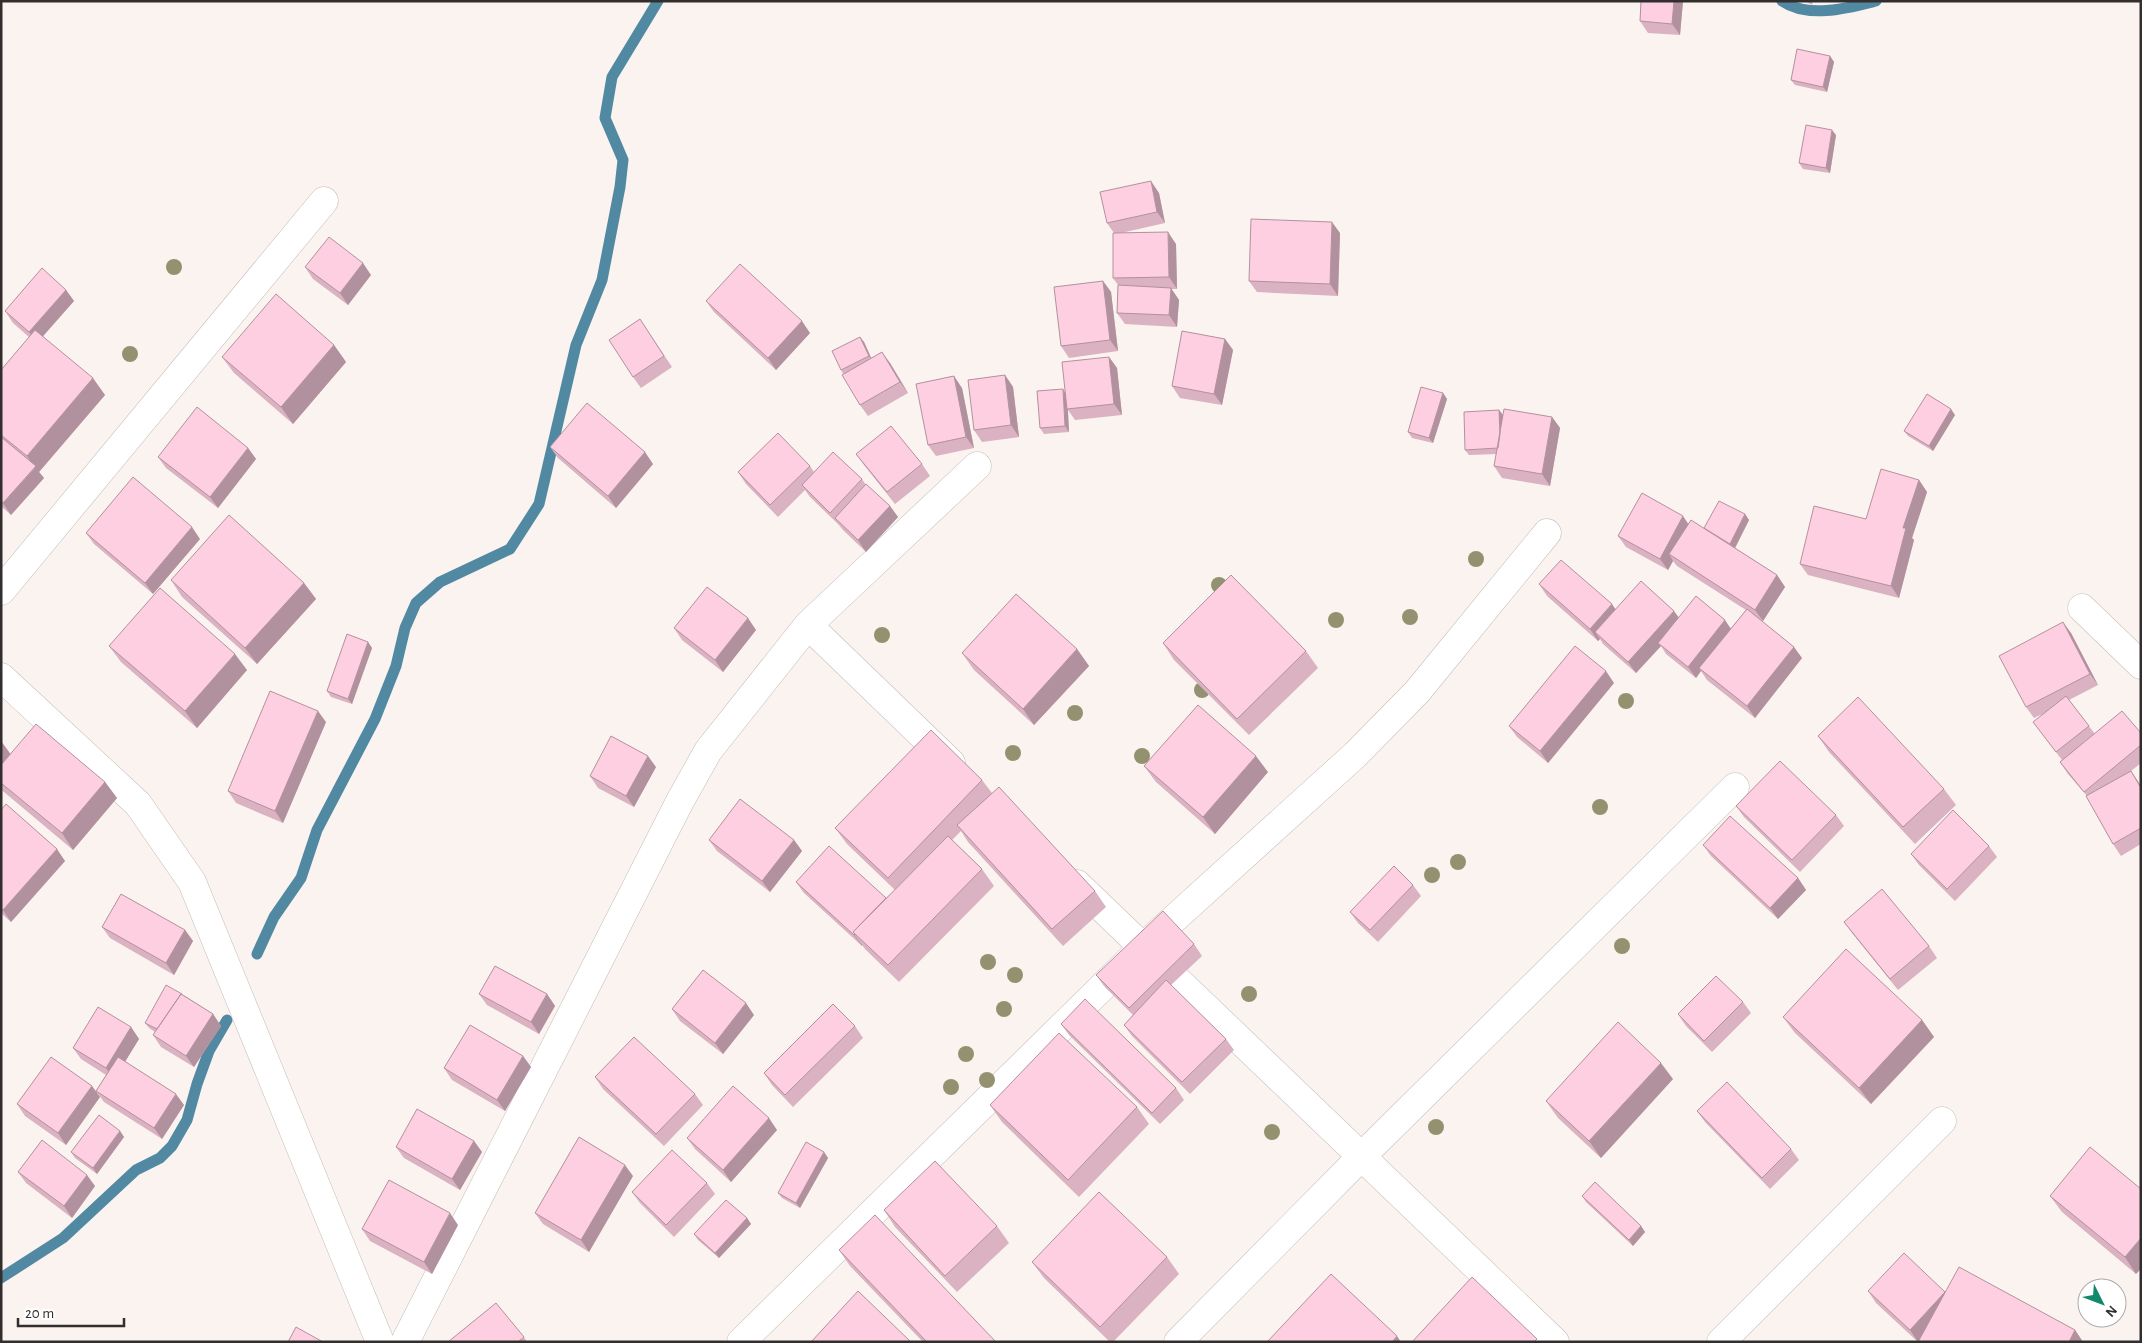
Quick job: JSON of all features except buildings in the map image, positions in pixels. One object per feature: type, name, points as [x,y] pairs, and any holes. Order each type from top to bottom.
[{"type":"street","points":[[1,591],[324,202]]},
{"type":"street","points":[[405,1342],[679,803],[708,751],[808,625],[977,466]]},
{"type":"street","points":[[741,1342],[1143,948],[1355,755],[1417,692],[1547,533]]},
{"type":"street","points":[[2082,608],[2141,665]]},
{"type":"street","points":[[808,625],[972,783]]},
{"type":"street","points":[[1,677],[138,804],[192,882],[380,1342]]},
{"type":"street","points":[[1178,1342],[1361,1157],[1736,787]]},
{"type":"street","points":[[1058,865],[1555,1342]]},
{"type":"street","points":[[1721,1342],[1942,1122]]},
{"type":"waterway","points":[[257,954],[274,917],[301,878],[317,830],[375,719],[396,666],[405,628],[416,603],[440,582],[510,549],[539,504],[576,345],[602,280],[620,187],[623,160],[605,118],[612,77],[658,1]]},
{"type":"waterway","points":[[1782,1],[1804,10],[1816,11],[1841,9],[1876,1]]},
{"type":"waterway","points":[[1,1278],[63,1238],[136,1170],[160,1158],[172,1146],[187,1120],[209,1051],[227,1020]]}]
